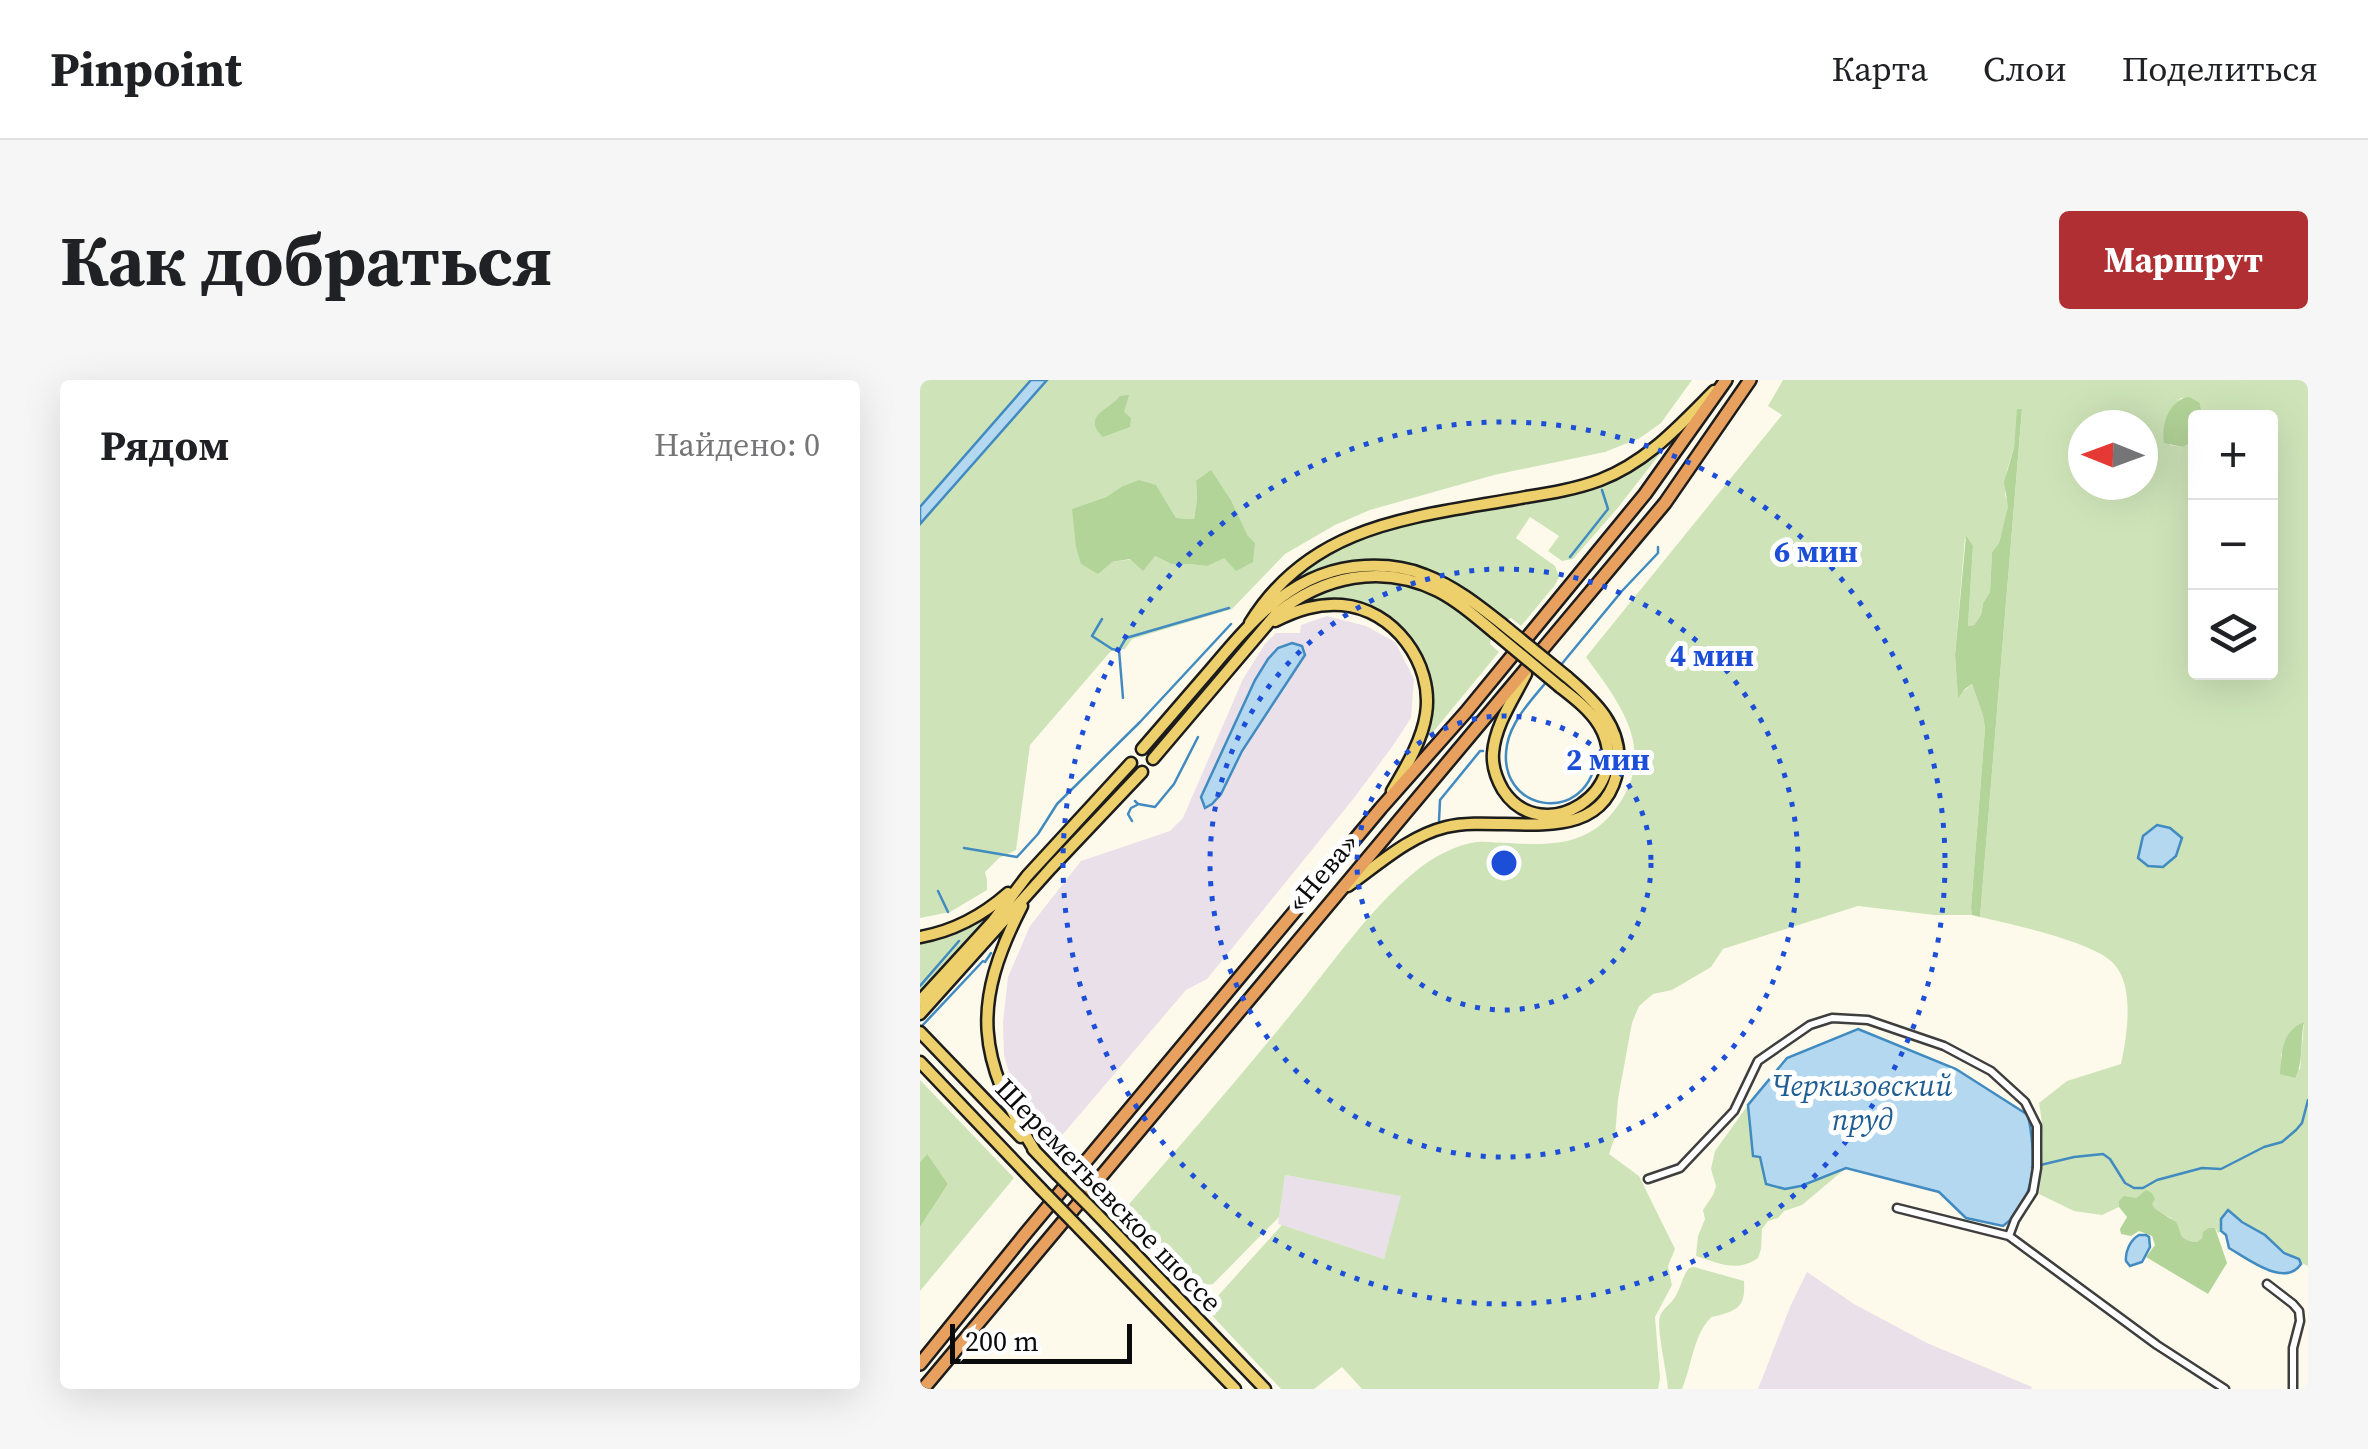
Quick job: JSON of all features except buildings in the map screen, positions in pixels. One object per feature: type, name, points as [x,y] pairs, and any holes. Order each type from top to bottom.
[{"type":"highway","name":"«Нева»","points":[[920,1364],[1634,508],[1726,380]]},
{"type":"highway","name":"«Нева»","points":[[923,1389],[1530,667],[1664,503],[1750,380]]},
{"type":"main road","points":[[1142,749],[1256,626],[1264,600],[1297,568],[1334,544],[1408,519],[1570,490],[1598,481],[1648,454],[1726,380]]},
{"type":"main road","points":[[1153,759],[1280,596],[1306,580],[1334,570],[1378,565],[1409,569],[1454,589],[1598,706],[1607,718],[1618,743],[1618,768],[1602,802],[1587,814],[1556,825],[1471,823],[1430,832],[1403,846],[1335,896]]},
{"type":"main road","points":[[1256,626],[1308,607],[1342,605],[1377,615],[1406,640],[1422,669],[1427,711],[1422,733],[1380,808]]},
{"type":"main road","points":[[1530,667],[1497,734],[1494,768],[1508,796],[1524,808],[1543,814],[1562,813],[1582,805],[1598,790],[1607,768],[1606,745],[1598,724],[1564,682]]},
{"type":"main road","points":[[920,1001],[1131,762]]},
{"type":"main road","points":[[920,1014],[1142,772]]},
{"type":"main road","points":[[920,937],[947,931],[978,915],[1027,876]]},
{"type":"main road","points":[[1030,892],[993,973],[987,1032],[999,1084],[1035,1151]]},
{"type":"main road","name":"Шереметьевское шоссе","points":[[923,1035],[1264,1389]]},
{"type":"main road","name":"Шереметьевское шоссе","points":[[920,1062],[1235,1389]]},
{"type":"street","points":[[1648,1180],[1680,1168],[1734,1111],[1758,1061],[1810,1025],[1832,1018],[1868,1020],[1944,1046],[1990,1072],[2024,1102],[2037,1126],[2037,1168],[2034,1192],[2015,1220],[2010,1236]]},
{"type":"street","points":[[1897,1208],[2010,1236],[2157,1345],[2226,1389]]},
{"type":"street","points":[[2267,1284],[2299,1312],[2293,1348],[2293,1389]]},
{"type":"shaded area","points":[[1327,616],[1366,626],[1395,642],[1414,679],[1411,718],[1354,798],[1207,979],[1186,990],[1052,1147],[1026,1114],[1004,1055],[1008,977],[1030,926],[1081,861],[1170,831],[1183,818],[1243,679],[1265,644],[1276,633],[1300,633],[1301,625]]},
{"type":"shaded area","points":[[1285,1175],[1402,1196],[1384,1259],[1278,1224]]},
{"type":"shaded area","points":[[1807,1272],[1854,1304],[1927,1343],[2031,1389],[1758,1389]]},
{"type":"green space","points":[[920,380],[1031,380],[920,507]]},
{"type":"green space","points":[[1047,380],[1692,380],[1661,423],[1640,438],[1605,452],[1494,475],[1370,510],[1285,554],[1232,609],[1132,639],[1125,649],[1111,651],[1030,745],[1016,850],[999,858],[985,872],[987,890],[950,912],[920,918],[920,524]],"holes":[[[1196,481],[1232,502],[1248,536],[1207,566],[1171,564],[1155,556],[1112,562],[1073,509],[1121,487],[1156,486],[1176,518],[1194,519]]]},
{"type":"green space","points":[[1783,380],[2308,380],[2308,1266],[2228,1210],[2221,1219],[2221,1231],[2218,1233],[2215,1228],[2197,1242],[2184,1240],[2171,1218],[2155,1210],[2141,1194],[2119,1201],[2119,1207],[2102,1215],[2074,1211],[2039,1194],[2043,1148],[2039,1103],[2067,1081],[2121,1064],[2128,1012],[2121,974],[2104,956],[2051,935],[1980,917],[2022,410],[2018,409],[2007,470],[2005,495],[2009,506],[1999,543],[1992,552],[1990,592],[1981,615],[1974,625],[1968,626],[1973,547],[1965,538],[1955,655],[1958,696],[1972,684],[1985,728],[1972,915],[1858,906],[1723,949],[1711,967],[1672,990],[1653,994],[1639,1006],[1632,1023],[1609,1154],[1639,1176],[1675,1249],[1668,1266],[1672,1285],[1655,1317],[1658,1389],[1362,1389],[1342,1367],[1314,1389],[1281,1389],[1206,1309],[1282,1225],[1384,1259],[1401,1196],[1285,1175],[1279,1217],[1213,1284],[1194,1286],[1180,1280],[1123,1211],[1366,921],[1416,871],[1445,852],[1469,844],[1572,840],[1610,816],[1631,781],[1633,743],[1620,707],[1586,657],[1782,415],[1768,406]],"holes":[[[2304,1023],[2300,1069],[2281,1074],[2281,1054]]]},
{"type":"green space","points":[[1129,395],[1124,412],[1131,418],[1130,427],[1103,437],[1097,430],[1096,418],[1120,396]]},
{"type":"green space","points":[[2189,397],[2200,403],[2201,410],[2188,410],[2188,444],[2183,447],[2164,443],[2168,414]]},
{"type":"green space","points":[[2017,409],[2022,409],[1980,917],[1972,915],[1971,908],[1985,728],[1972,684],[1958,698],[1955,655],[1966,536],[1973,546],[1968,626],[1974,625],[1981,615],[1990,592],[1992,552],[1999,543],[2008,507],[2004,482],[2014,448]]},
{"type":"green space","points":[[1663,450],[1573,559],[1562,561],[1548,551],[1559,536],[1530,517],[1516,538],[1555,566],[1559,577],[1521,626],[1511,618],[1505,621],[1477,600],[1378,561],[1319,570],[1276,594],[1303,569],[1336,548],[1380,530],[1591,490],[1634,471]]},
{"type":"green space","points":[[1211,470],[1255,543],[1253,562],[1236,571],[1224,558],[1207,566],[1171,564],[1155,556],[1143,571],[1130,559],[1112,562],[1098,574],[1081,564],[1072,509],[1139,480],[1156,485],[1176,518],[1194,519],[1196,481]]},
{"type":"green space","points":[[1377,580],[1394,582],[1439,599],[1491,638],[1490,644],[1499,652],[1424,743],[1430,710],[1428,678],[1416,649],[1395,623],[1361,605],[1284,612],[1328,589]]},
{"type":"green space","points":[[993,913],[920,995],[920,942],[963,930]]},
{"type":"green space","points":[[2304,1022],[2295,1078],[2280,1074],[2287,1037]]},
{"type":"green space","points":[[920,1080],[1014,1178],[920,1291],[920,1227],[948,1184],[926,1155],[920,1162]]},
{"type":"green space","points":[[1748,1105],[1753,1155],[1760,1157],[1785,1189],[1801,1187],[1846,1168],[1802,1205],[1768,1221],[1762,1229],[1758,1258],[1743,1265],[1727,1265],[1696,1256],[1698,1236],[1705,1219],[1703,1210],[1716,1186],[1711,1169],[1715,1151]]},
{"type":"green space","points":[[927,1154],[948,1184],[920,1227],[920,1162]]},
{"type":"green space","points":[[2146,1190],[2155,1199],[2155,1209],[2176,1222],[2184,1238],[2197,1242],[2203,1232],[2215,1228],[2227,1263],[2208,1294],[2146,1257],[2155,1245],[2152,1236],[2139,1231],[2131,1236],[2121,1234],[2127,1217],[2119,1201],[2124,1196],[2136,1198]]},
{"type":"green space","points":[[1689,1268],[1744,1281],[1744,1294],[1738,1307],[1707,1322],[1698,1337],[1682,1389],[1668,1389],[1660,1316],[1675,1297]]},
{"type":"water","points":[[1031,380],[1047,380],[920,524],[920,507]]},
{"type":"water","points":[[1292,643],[1302,646],[1305,655],[1242,751],[1221,794],[1205,808],[1201,797],[1255,680],[1278,648]]},
{"type":"water","points":[[2157,825],[2170,828],[2182,838],[2176,856],[2163,867],[2148,866],[2138,858],[2143,836]]},
{"type":"water","name":"Черкизовский пруд","points":[[1858,1029],[1956,1069],[2028,1115],[2032,1175],[2023,1203],[2003,1226],[1966,1218],[1939,1192],[1846,1168],[1801,1186],[1785,1189],[1766,1184],[1760,1157],[1753,1156],[1748,1105],[1787,1058]]},
{"type":"water","points":[[2228,1210],[2301,1264],[2294,1271],[2276,1272],[2229,1248],[2221,1231],[2221,1219]]},
{"type":"water","points":[[2139,1235],[2149,1237],[2150,1247],[2142,1262],[2130,1266],[2126,1261],[2127,1250]]},
{"type":"waterway","points":[[1570,557],[1608,509],[1602,490]]},
{"type":"waterway","points":[[1560,666],[1658,553],[1658,547]]},
{"type":"waterway","points":[[1123,698],[1119,650],[1126,638],[1229,608]]},
{"type":"waterway","points":[[1102,619],[1092,636],[1118,650]]},
{"type":"waterway","points":[[964,848],[1017,857],[1057,804],[1231,624]]},
{"type":"waterway","points":[[1548,680],[1523,710],[1509,736],[1507,768],[1514,785],[1527,797],[1543,803],[1560,802],[1576,795],[1589,781],[1596,759]]},
{"type":"waterway","points":[[1135,801],[1155,807],[1174,784],[1198,737]]},
{"type":"waterway","points":[[1439,821],[1440,800],[1483,751]]},
{"type":"waterway","points":[[1132,821],[1128,814],[1137,805]]},
{"type":"waterway","points":[[938,891],[948,912]]},
{"type":"waterway","points":[[920,986],[959,941]]},
{"type":"waterway","points":[[921,1027],[991,953]]},
{"type":"waterway","points":[[2032,1167],[2103,1154],[2125,1183],[2143,1188],[2157,1180],[2202,1168],[2221,1169],[2282,1142],[2302,1123],[2308,1100]]}]
